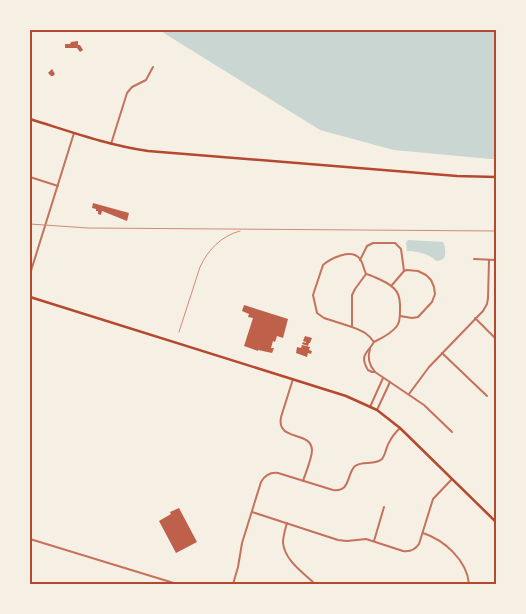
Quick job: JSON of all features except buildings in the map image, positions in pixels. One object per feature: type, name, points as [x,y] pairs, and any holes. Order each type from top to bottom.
[{"type":"main road","points":[[30,119],[111,144],[148,151],[457,176],[496,177]]},
{"type":"main road","points":[[30,298],[346,396],[377,410],[400,428],[496,522]]},
{"type":"street","points":[[111,144],[127,92],[132,87],[146,80],[153,67]]},
{"type":"street","points":[[30,274],[74,133]]},
{"type":"street","points":[[30,177],[58,186]]},
{"type":"street","points":[[360,260],[370,244],[395,244],[401,249],[404,271]]},
{"type":"street","points":[[366,274],[360,260],[348,254],[325,263],[323,264],[313,295],[319,315],[363,331],[374,342]]},
{"type":"street","points":[[474,259],[496,260]]},
{"type":"street","points":[[409,394],[442,353],[488,302],[489,260]]},
{"type":"street","points":[[392,285],[404,271],[408,270],[418,271],[433,283],[435,294],[432,302],[418,317],[400,316]]},
{"type":"street","points":[[366,274],[392,285],[400,298],[399,322],[393,330],[374,342],[365,354],[364,362],[368,370],[375,372]]},
{"type":"street","points":[[352,327],[352,296],[355,288],[366,274]]},
{"type":"street","points":[[475,318],[496,338]]},
{"type":"street","points":[[370,349],[369,359],[371,367],[375,372],[424,405],[452,432]]},
{"type":"street","points":[[442,353],[487,396]]},
{"type":"street","points":[[370,407],[383,378]]},
{"type":"street","points":[[293,379],[280,423],[285,432],[305,439],[310,445],[312,453],[303,481]]},
{"type":"street","points":[[377,410],[390,382]]},
{"type":"street","points":[[233,584],[242,544],[262,482],[267,474],[276,472],[333,490],[341,489],[346,486],[352,470],[357,465],[381,460],[390,440],[400,428]]},
{"type":"street","points":[[252,512],[338,540],[366,539],[409,551],[418,546],[434,499],[452,479]]},
{"type":"street","points":[[374,541],[384,507]]},
{"type":"street","points":[[287,523],[283,542],[285,552],[293,563],[315,584]]},
{"type":"street","points":[[422,533],[440,541],[459,559],[466,570],[469,584]]},
{"type":"street","points":[[30,540],[177,584]]},
{"type":"shaded area","points":[[159,30],[496,30],[496,159],[394,150],[320,130]]},
{"type":"shaded area","points":[[408,240],[443,242],[445,256],[442,260],[436,261],[423,253],[407,251],[406,242]]},
{"type":"railway","points":[[30,224],[88,228],[496,231]]},
{"type":"railway","points":[[179,332],[203,261],[216,244],[227,236],[240,231]]}]
